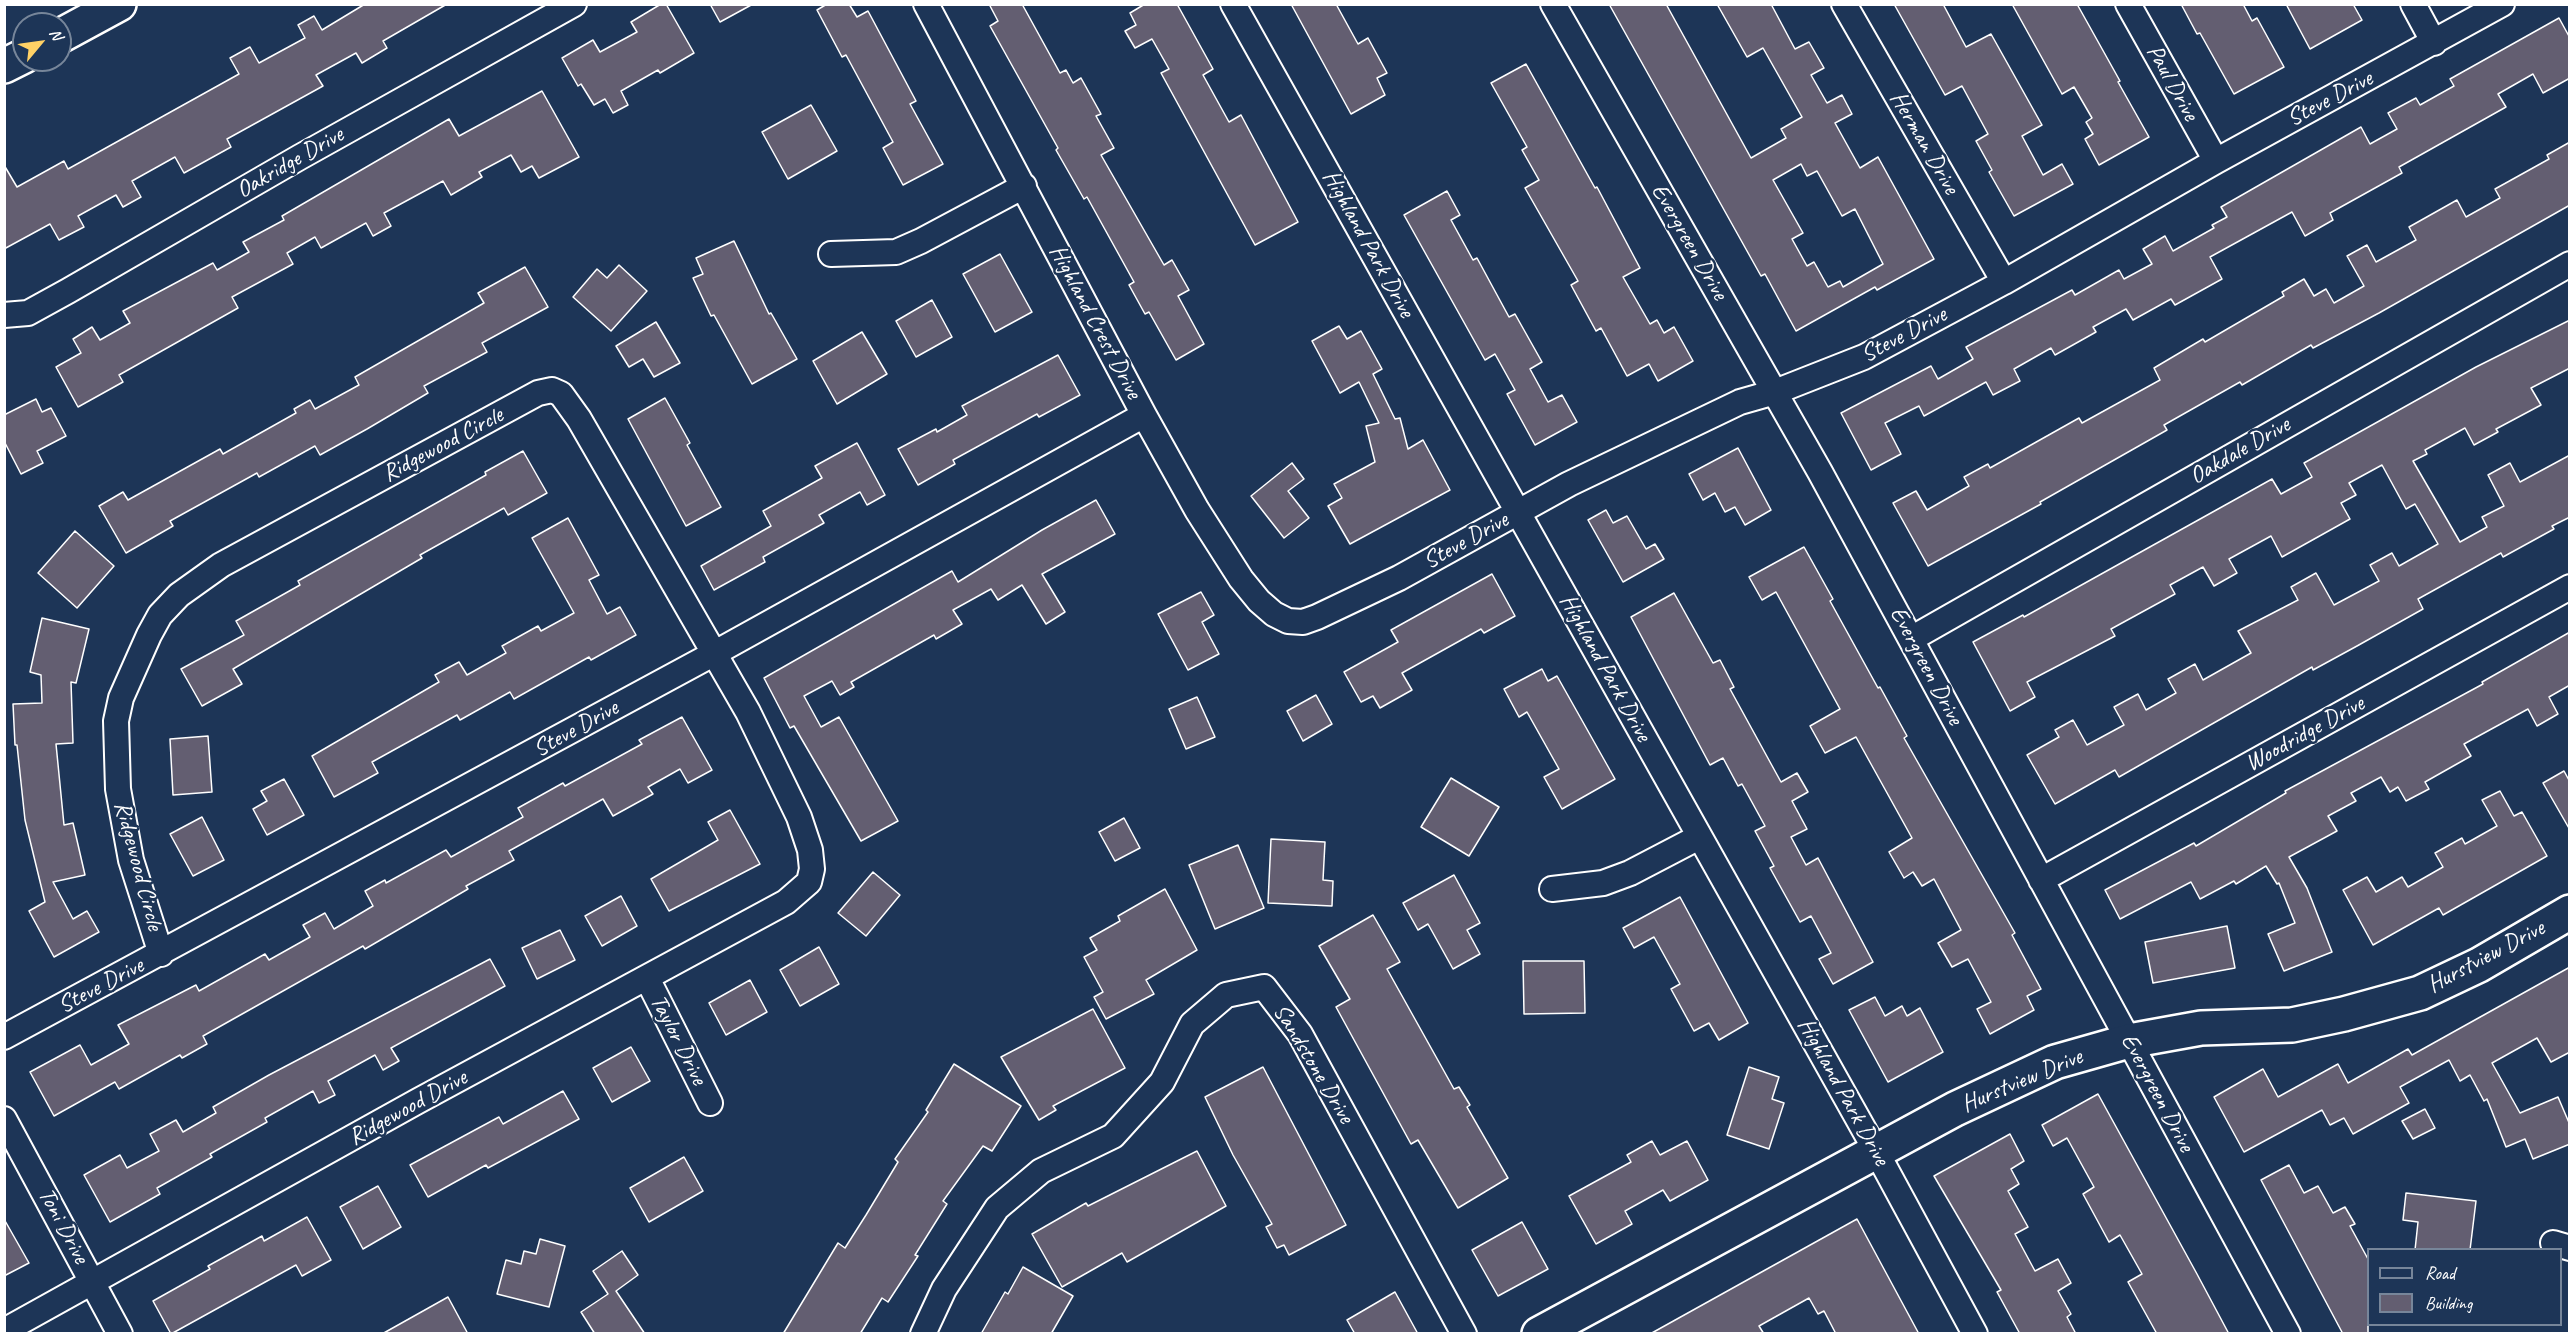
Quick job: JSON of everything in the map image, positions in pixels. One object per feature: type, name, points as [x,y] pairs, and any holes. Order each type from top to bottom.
[{"type":"street","points":[[72,29],[119,4]]},
{"type":"street","name":"Oakridge Drive","points":[[4,315],[28,313],[574,4]]},
{"type":"street","name":"Highland Crest Drive","points":[[926,4],[1144,415],[1197,510],[1241,579],[1259,601],[1274,614],[1288,621]]},
{"type":"street","name":"Highland Park Drive","points":[[1233,4],[1876,1152],[1975,1334]]},
{"type":"street","name":"Evergreen Drive","points":[[1553,4],[1775,392],[2288,1334]]},
{"type":"street","name":"Herman Drive","points":[[1844,4],[2004,282]]},
{"type":"street","name":"Paul Drive","points":[[2128,4],[2216,161]]},
{"type":"street","points":[[2413,4],[2434,43]]},
{"type":"street","name":"Steve Drive","points":[[1288,621],[1303,622],[1317,617],[1400,578],[1569,484],[1740,402],[1775,392],[1864,357],[2004,282],[2216,161],[2502,4]]},
{"type":"street","points":[[831,254],[896,252],[921,242],[1024,186]]},
{"type":"street","name":"Oakdale Drive","points":[[1911,639],[2570,264]]},
{"type":"street","name":"Ridgewood Circle","points":[[161,954],[131,860],[118,789],[116,721],[121,698],[148,635],[160,615],[188,589],[221,565],[538,393],[552,390],[561,394],[579,419],[748,712],[799,817],[810,850],[812,869],[809,882]]},
{"type":"street","name":"Steve Drive","points":[[4,1037],[715,653],[1144,415]]},
{"type":"street","name":"Woodridge Drive","points":[[2041,880],[2570,587]]},
{"type":"street","points":[[1552,889],[1603,883],[1630,873],[1699,837]]},
{"type":"street","name":"Ridgewood Drive","points":[[4,1331],[418,1101],[786,902],[809,882]]},
{"type":"street","name":"Hurstview Drive","points":[[1539,1334],[1955,1109],[2055,1062],[2129,1041],[2201,1028],[2292,1025],[2344,1014],[2409,996],[2479,965],[2570,912]]},
{"type":"street","name":"Taylor Drive","points":[[647,978],[710,1103]]},
{"type":"street","name":"Sandstone Drive","points":[[923,1334],[944,1290],[997,1208],[1041,1171],[1113,1136],[1162,1082],[1192,1024],[1226,995],[1264,987],[1300,1034],[1464,1334]]},
{"type":"street","name":"Toni Drive","points":[[4,1119],[120,1334]]},
{"type":"building","points":[[365,4],[447,4],[383,41],[387,48],[362,63],[356,53],[316,75],[323,86],[227,139],[231,147],[184,173],[175,157],[132,181],[141,197],[123,207],[116,195],[78,216],[84,227],[59,240],[50,224],[4,249],[4,165],[17,187],[64,161],[68,169],[239,74],[230,58],[250,47],[259,63],[305,38],[298,25],[314,16],[322,30]]},
{"type":"building","points":[[661,4],[666,4],[694,53],[660,73],[658,70],[621,91],[628,105],[613,113],[605,99],[594,105],[581,84],[578,86],[562,58],[593,40],[600,52],[637,32],[631,22]]},
{"type":"building","points":[[710,4],[753,4],[720,22]]},
{"type":"building","points":[[827,4],[849,4],[857,17],[868,11],[916,101],[910,104],[943,164],[903,185],[883,148],[893,142],[846,55],[842,57],[817,10]]},
{"type":"building","points":[[989,4],[1022,4],[1060,73],[1066,70],[1073,83],[1081,78],[1101,114],[1096,116],[1114,148],[1101,155],[1164,265],[1172,260],[1189,290],[1178,296],[1204,344],[1176,360],[1149,312],[1145,314],[1129,285],[1134,282],[1087,197],[1084,199],[1056,150],[1058,148],[990,26],[998,21]]},
{"type":"building","points":[[1145,4],[1177,4],[1213,69],[1203,75],[1229,122],[1241,115],[1298,222],[1255,245],[1161,73],[1169,69],[1152,39],[1135,48],[1125,31],[1136,25],[1130,13]]},
{"type":"building","points":[[1291,4],[1336,4],[1358,44],[1368,38],[1387,73],[1377,78],[1385,95],[1351,114]]},
{"type":"building","points":[[1609,4],[1666,4],[1751,158],[1786,138],[1781,129],[1802,117],[1763,48],[1747,57],[1717,4],[1771,4],[1795,49],[1809,42],[1824,68],[1811,75],[1827,103],[1842,95],[1852,114],[1835,123],[1860,168],[1878,157],[1934,259],[1877,290],[1875,287],[1796,331],[1765,274],[1761,276]],"holes":[[[1801,164],[1807,176],[1817,171],[1842,216],[1855,209],[1883,264],[1843,287],[1840,281],[1828,287],[1814,262],[1807,266],[1792,239],[1803,233],[1773,180]]]},
{"type":"building","points":[[1894,4],[1943,4],[1966,47],[1991,34],[2042,125],[2022,136],[2043,175],[2062,164],[2073,184],[2014,216],[1989,172],[1992,170],[1976,141],[1988,134],[1962,86],[1945,95]]},
{"type":"building","points":[[2012,4],[2077,4],[2149,137],[2099,165],[2085,139],[2093,134],[2086,122],[2092,118],[2074,87],[2062,94]]},
{"type":"building","points":[[2181,4],[2243,4],[2252,21],[2257,18],[2284,67],[2234,94]]},
{"type":"building","points":[[2286,4],[2353,4],[2362,20],[2310,49]]},
{"type":"building","points":[[2559,18],[2570,38],[2570,78],[2543,93],[2533,74],[2498,94],[2506,107],[2399,167],[2402,173],[2330,213],[2333,220],[2305,236],[2292,212],[2210,257],[2222,279],[2175,305],[2171,299],[2133,320],[2126,309],[2093,327],[2096,332],[2055,355],[2051,348],[2014,369],[2020,381],[1993,395],[1986,382],[1924,416],[1919,406],[1885,423],[1901,454],[1871,470],[1841,413],[1931,366],[1938,379],[1973,359],[1966,347],[2072,290],[2075,295],[2119,270],[2124,279],[2152,264],[2143,249],[2165,236],[2173,251],[2214,228],[2212,225],[2227,217],[2221,207],[2361,127],[2370,144],[2397,129],[2388,113],[2416,98],[2420,105],[2454,86],[2450,79]]},
{"type":"building","points":[[1526,64],[1595,188],[1597,187],[1640,268],[1623,277],[1650,324],[1657,320],[1664,333],[1674,327],[1693,361],[1658,381],[1649,364],[1627,376],[1601,328],[1596,331],[1571,285],[1578,281],[1525,188],[1539,180],[1522,150],[1527,147],[1491,83]]},
{"type":"building","points":[[542,91],[579,157],[539,178],[532,166],[521,172],[511,155],[479,172],[482,177],[451,195],[443,181],[384,213],[391,226],[373,236],[366,223],[321,248],[315,237],[287,253],[293,264],[232,297],[238,308],[119,375],[123,382],[78,407],[56,367],[81,353],[73,339],[92,327],[100,340],[130,323],[123,311],[213,263],[217,270],[249,252],[243,242],[284,220],[282,216],[449,119],[459,136]]},
{"type":"building","points":[[811,105],[837,151],[788,179],[762,132]]},
{"type":"building","points":[[2570,142],[2570,205],[2379,313],[2313,348],[2311,345],[2242,385],[2240,382],[2164,425],[2167,430],[2040,502],[2041,504],[1928,566],[1893,503],[1916,491],[1927,510],[1969,486],[1964,477],[1988,464],[1990,468],[2079,418],[2082,423],[2160,380],[2154,368],[2203,339],[2205,342],[2284,296],[2282,292],[2304,279],[2314,296],[2326,289],[2334,303],[2364,286],[2347,256],[2367,245],[2376,262],[2416,240],[2409,227],[2457,200],[2466,217],[2500,198],[2495,189],[2549,159],[2547,155]]},
{"type":"building","points":[[1447,191],[1460,215],[1451,220],[1473,260],[1477,258],[1509,317],[1515,314],[1542,362],[1530,369],[1548,402],[1562,395],[1577,422],[1535,445],[1507,394],[1515,390],[1495,354],[1485,360],[1404,215]]},
{"type":"building","points":[[734,241],[769,314],[771,313],[797,359],[752,384],[714,315],[711,316],[693,278],[703,274],[696,258]]},
{"type":"building","points":[[1000,254],[1032,312],[995,332],[963,274]]},
{"type":"building","points":[[619,265],[647,291],[611,331],[573,297],[597,269],[607,278]]},
{"type":"building","points":[[525,267],[548,307],[482,343],[487,352],[424,386],[428,393],[367,429],[320,455],[315,446],[259,477],[257,473],[170,521],[173,526],[126,553],[99,506],[123,492],[128,500],[220,449],[223,454],[296,413],[294,409],[310,400],[315,409],[359,385],[355,377],[484,303],[478,293]]},
{"type":"building","points":[[932,300],[952,337],[916,357],[896,321]]},
{"type":"building","points":[[2570,320],[2570,368],[2531,388],[2541,405],[2496,429],[2498,432],[2474,445],[2465,428],[2425,450],[2427,454],[2413,461],[2460,542],[2487,527],[2482,517],[2504,506],[2488,475],[2510,463],[2520,482],[2570,455],[2570,517],[2552,526],[2554,529],[2503,557],[2501,553],[2418,599],[2423,609],[2357,646],[2313,670],[2312,667],[2119,777],[2115,770],[2055,804],[2027,755],[2059,737],[2055,730],[2073,720],[2087,745],[2124,725],[2114,707],[2138,694],[2146,710],[2176,693],[2168,679],[2195,664],[2203,680],[2251,653],[2238,631],[2298,600],[2291,587],[2316,573],[2334,605],[2379,581],[2370,565],[2392,553],[2399,566],[2438,544],[2415,504],[2406,509],[2382,465],[2349,483],[2356,495],[2341,503],[2350,519],[2282,557],[2271,536],[2229,559],[2237,573],[2214,586],[2203,567],[2170,585],[2175,594],[2111,629],[2115,636],[2027,682],[2035,697],[2010,711],[1973,642],[2023,615],[2024,617],[2272,479],[2281,494],[2312,477],[2304,463],[2476,367]]},
{"type":"building","points":[[656,322],[680,363],[654,377],[643,359],[629,367],[616,346]]},
{"type":"building","points":[[1339,326],[1347,339],[1361,331],[1382,369],[1373,374],[1395,419],[1400,418],[1408,449],[1423,440],[1450,490],[1350,544],[1328,506],[1342,498],[1334,484],[1375,462],[1366,426],[1379,423],[1359,382],[1340,393],[1312,341]]},
{"type":"building","points":[[862,332],[887,374],[837,404],[813,361]]},
{"type":"building","points":[[1058,355],[1080,395],[1039,417],[1037,414],[953,460],[955,464],[918,485],[898,449],[936,429],[937,432],[967,415],[962,406]]},
{"type":"building","points":[[665,398],[690,443],[687,445],[721,507],[686,526],[628,419]]},
{"type":"building","points":[[36,399],[42,412],[51,408],[66,436],[37,451],[43,463],[21,474],[4,441],[4,415]]},
{"type":"building","points":[[857,443],[885,495],[867,505],[860,492],[819,515],[824,523],[763,557],[765,562],[714,590],[701,566],[771,526],[763,511],[822,478],[815,466]]},
{"type":"building","points":[[1738,448],[1771,510],[1745,525],[1735,507],[1725,512],[1715,493],[1703,500],[1689,474]]},
{"type":"building","points":[[523,451],[547,493],[508,515],[504,508],[420,555],[422,558],[233,669],[242,684],[202,706],[181,669],[244,635],[236,621],[300,585],[298,581],[486,475],[485,472]]},
{"type":"building","points":[[1292,463],[1304,479],[1288,491],[1309,518],[1284,538],[1251,496]]},
{"type":"building","points":[[1096,500],[1115,534],[1042,574],[1065,612],[1046,624],[1022,585],[998,600],[991,589],[953,610],[962,624],[936,639],[934,635],[851,682],[854,687],[840,695],[832,681],[804,696],[821,727],[839,717],[898,821],[861,841],[794,726],[790,728],[764,678],[952,571],[958,582]]},
{"type":"building","points":[[1606,510],[1613,523],[1627,516],[1646,549],[1655,544],[1664,559],[1623,582],[1588,520]]},
{"type":"building","points":[[568,518],[599,575],[589,580],[607,614],[620,607],[636,635],[591,660],[589,657],[514,699],[510,692],[460,720],[457,715],[372,762],[378,773],[334,797],[312,756],[439,682],[435,675],[459,662],[467,675],[506,653],[502,646],[538,626],[541,631],[574,613],[532,538]]},
{"type":"building","points":[[75,531],[114,566],[77,608],[38,573]]},
{"type":"building","points":[[1804,547],[1833,599],[1830,601],[1907,736],[1904,738],[2015,933],[2012,935],[2041,989],[2027,996],[2034,1010],[1990,1034],[1977,1009],[1991,1002],[1968,959],[1952,967],[1938,943],[1961,930],[1934,879],[1922,886],[1913,872],[1904,878],[1889,852],[1912,838],[1856,737],[1825,753],[1810,726],[1840,709],[1776,592],[1762,600],[1749,577]]},
{"type":"building","points":[[1492,574],[1515,616],[1484,633],[1481,629],[1402,673],[1412,690],[1380,708],[1373,696],[1361,702],[1344,672],[1398,642],[1391,630]]},
{"type":"building","points":[[1201,592],[1214,615],[1202,622],[1219,654],[1188,670],[1158,614]]},
{"type":"building","points":[[1674,593],[1713,663],[1720,660],[1734,687],[1730,689],[1781,782],[1797,773],[1808,792],[1792,801],[1807,829],[1791,837],[1806,865],[1818,858],[1873,962],[1833,984],[1819,959],[1831,953],[1811,916],[1800,922],[1770,868],[1774,866],[1755,831],[1765,826],[1742,784],[1738,786],[1723,758],[1710,765],[1631,617]]},
{"type":"building","points":[[42,618],[89,629],[76,683],[71,682],[73,743],[56,744],[64,825],[73,823],[85,875],[53,882],[73,919],[87,911],[99,932],[54,957],[29,911],[45,902],[25,820],[17,745],[15,745],[13,704],[42,703],[41,675],[30,672]]},
{"type":"building","points":[[2570,632],[2570,685],[2549,697],[2558,714],[2537,726],[2528,709],[2464,744],[2471,756],[2425,782],[2429,789],[2406,801],[2398,787],[2390,792],[2381,777],[2351,793],[2356,801],[2328,816],[2337,831],[2289,857],[2307,888],[2332,952],[2284,971],[2268,934],[2295,923],[2279,883],[2277,884],[2266,866],[2236,884],[2234,881],[2200,899],[2191,882],[2120,919],[2105,890],[2194,843],[2196,846],[2286,793],[2285,791],[2483,684],[2482,682]]},
{"type":"building","points":[[1542,669],[1548,681],[1557,676],[1615,779],[1562,809],[1544,777],[1559,769],[1527,712],[1519,717],[1504,689]]},
{"type":"building","points":[[1316,695],[1332,724],[1303,741],[1287,711]]},
{"type":"building","points":[[1197,697],[1215,737],[1186,749],[1169,709]]},
{"type":"building","points":[[682,717],[712,770],[688,783],[680,769],[648,787],[653,794],[613,816],[603,799],[509,851],[514,860],[466,886],[468,889],[365,949],[363,946],[203,1036],[207,1044],[182,1058],[180,1055],[119,1089],[115,1082],[54,1116],[30,1072],[80,1045],[91,1065],[129,1044],[118,1025],[196,985],[199,991],[265,954],[269,960],[310,937],[303,925],[325,913],[334,929],[373,906],[365,891],[385,880],[386,883],[446,850],[451,857],[523,817],[518,808],[563,783],[565,786],[642,744],[639,740]]},
{"type":"building","points":[[208,736],[212,792],[173,795],[170,739]]},
{"type":"building","points":[[2564,771],[2570,782],[2570,830],[2543,783]]},
{"type":"building","points":[[1451,778],[1499,807],[1469,856],[1421,827]]},
{"type":"building","points":[[284,779],[304,815],[267,835],[253,809],[267,801],[261,791]]},
{"type":"building","points":[[2500,791],[2514,816],[2522,812],[2547,856],[2443,915],[2439,908],[2373,945],[2343,890],[2367,877],[2376,892],[2402,877],[2408,887],[2443,867],[2435,853],[2462,838],[2465,844],[2497,826],[2482,800]]},
{"type":"building","points":[[730,810],[760,864],[669,911],[651,879],[718,840],[708,822]]},
{"type":"building","points":[[202,817],[224,860],[193,876],[170,834]]},
{"type":"building","points":[[1124,818],[1140,848],[1115,861],[1099,832]]},
{"type":"building","points":[[1271,839],[1325,842],[1323,880],[1333,881],[1332,906],[1268,903]]},
{"type":"building","points":[[1238,845],[1264,908],[1215,929],[1189,865]]},
{"type":"building","points":[[873,872],[900,895],[866,936],[838,913]]},
{"type":"building","points":[[1454,875],[1480,923],[1467,930],[1480,954],[1453,969],[1428,924],[1418,930],[1403,903]]},
{"type":"building","points":[[1165,889],[1197,950],[1146,980],[1154,994],[1106,1019],[1094,997],[1103,992],[1084,957],[1097,950],[1090,938],[1120,921],[1118,916]]},
{"type":"building","points":[[621,896],[637,926],[602,946],[585,916]]},
{"type":"building","points":[[1680,897],[1748,1023],[1719,1040],[1709,1023],[1694,1031],[1671,989],[1680,984],[1654,937],[1634,948],[1623,928]]},
{"type":"building","points":[[1373,915],[1400,962],[1387,969],[1454,1089],[1459,1087],[1470,1105],[1467,1107],[1508,1178],[1458,1208],[1418,1140],[1411,1144],[1336,1007],[1350,999],[1319,946]]},
{"type":"building","points":[[2227,926],[2235,968],[2153,983],[2145,942]]},
{"type":"building","points":[[560,930],[575,960],[537,979],[522,948]]},
{"type":"building","points":[[819,947],[839,984],[800,1006],[780,970]]},
{"type":"building","points":[[490,959],[505,986],[391,1048],[399,1061],[383,1070],[375,1055],[328,1081],[335,1095],[319,1103],[313,1091],[265,1118],[267,1122],[210,1154],[212,1157],[157,1188],[160,1194],[110,1222],[84,1175],[120,1155],[127,1168],[159,1151],[150,1134],[176,1120],[183,1132],[216,1113],[213,1107],[269,1075]]},
{"type":"building","points":[[1523,961],[1584,961],[1585,1013],[1524,1014]]},
{"type":"building","points":[[2570,967],[2570,1052],[2551,1062],[2537,1038],[2492,1063],[2520,1113],[2558,1097],[2570,1125],[2570,1144],[2533,1159],[2525,1139],[2506,1147],[2487,1099],[2484,1101],[2470,1075],[2460,1081],[2449,1060],[2400,1087],[2409,1103],[2353,1134],[2344,1118],[2330,1125],[2322,1110],[2244,1152],[2214,1097],[2263,1069],[2278,1097],[2338,1064],[2348,1083],[2408,1049],[2412,1055]]},
{"type":"building","points":[[750,980],[767,1012],[726,1035],[709,1003]]},
{"type":"building","points":[[1875,997],[1885,1016],[1902,1006],[1907,1016],[1920,1008],[1943,1052],[1888,1082],[1849,1010]]},
{"type":"building","points":[[1093,1009],[1125,1068],[1053,1106],[1056,1110],[1039,1120],[1001,1057]]},
{"type":"building","points":[[631,1047],[650,1081],[612,1102],[593,1068]]},
{"type":"building","points":[[954,1064],[1021,1106],[992,1151],[983,1146],[943,1201],[947,1204],[915,1255],[918,1256],[888,1302],[882,1298],[860,1334],[783,1334],[838,1243],[845,1248],[866,1215],[898,1162],[895,1159],[928,1112],[926,1110]]},
{"type":"building","points":[[1263,1067],[1346,1225],[1289,1255],[1284,1245],[1277,1248],[1266,1227],[1272,1224],[1233,1155],[1205,1097]]},
{"type":"building","points":[[1749,1067],[1779,1077],[1772,1099],[1784,1103],[1769,1149],[1727,1135]]},
{"type":"building","points":[[563,1091],[579,1119],[488,1168],[486,1165],[428,1197],[410,1165],[499,1117],[503,1124]]},
{"type":"building","points":[[2098,1094],[2229,1334],[2157,1334],[2128,1282],[2142,1274],[2120,1235],[2109,1242],[2083,1194],[2094,1187],[2067,1138],[2053,1146],[2042,1125]]},
{"type":"building","points":[[2425,1109],[2435,1128],[2413,1139],[2402,1121]]},
{"type":"building","points":[[2010,1134],[2024,1161],[2011,1169],[2019,1184],[2008,1191],[2028,1227],[2015,1234],[2035,1271],[2058,1259],[2071,1283],[2058,1291],[2071,1314],[2067,1317],[2076,1334],[2020,1334],[1997,1292],[2001,1290],[1934,1176]]},
{"type":"building","points":[[1652,1141],[1660,1155],[1687,1141],[1708,1180],[1670,1201],[1663,1190],[1625,1211],[1632,1224],[1596,1244],[1569,1196],[1631,1162],[1627,1155]]},
{"type":"building","points":[[1197,1151],[1226,1206],[1127,1262],[1122,1253],[1062,1287],[1032,1234],[1086,1203],[1088,1206]]},
{"type":"building","points":[[684,1157],[703,1191],[649,1222],[630,1188]]},
{"type":"building","points":[[2289,1165],[2304,1193],[2318,1186],[2333,1213],[2345,1207],[2355,1224],[2350,1226],[2367,1257],[2368,1334],[2343,1334],[2261,1180]]},
{"type":"building","points":[[378,1186],[401,1227],[363,1249],[340,1207]]},
{"type":"building","points":[[2406,1193],[2476,1201],[2470,1248],[2415,1248],[2418,1222],[2403,1220]]},
{"type":"building","points":[[307,1217],[331,1260],[302,1276],[296,1265],[171,1334],[153,1301],[210,1269],[208,1266],[262,1236],[264,1241]]},
{"type":"building","points":[[4,1219],[29,1263],[4,1276]]},
{"type":"building","points":[[1857,1219],[1919,1334],[1836,1334],[1824,1311],[1818,1314],[1809,1298],[1759,1326],[1764,1334],[1650,1334]]},
{"type":"building","points":[[1522,1222],[1548,1269],[1498,1296],[1472,1250]]},
{"type":"building","points":[[540,1239],[565,1246],[549,1307],[497,1294],[506,1260],[521,1264],[524,1251],[536,1254]]},
{"type":"building","points":[[622,1251],[638,1275],[616,1291],[645,1334],[595,1334],[581,1312],[608,1294],[593,1271]]},
{"type":"building","points":[[1023,1267],[1073,1296],[1051,1334],[981,1334],[1005,1292],[1008,1294]]},
{"type":"building","points":[[1395,1292],[1418,1334],[1355,1334],[1347,1320]]},
{"type":"building","points":[[448,1297],[468,1334],[382,1334]]}]
